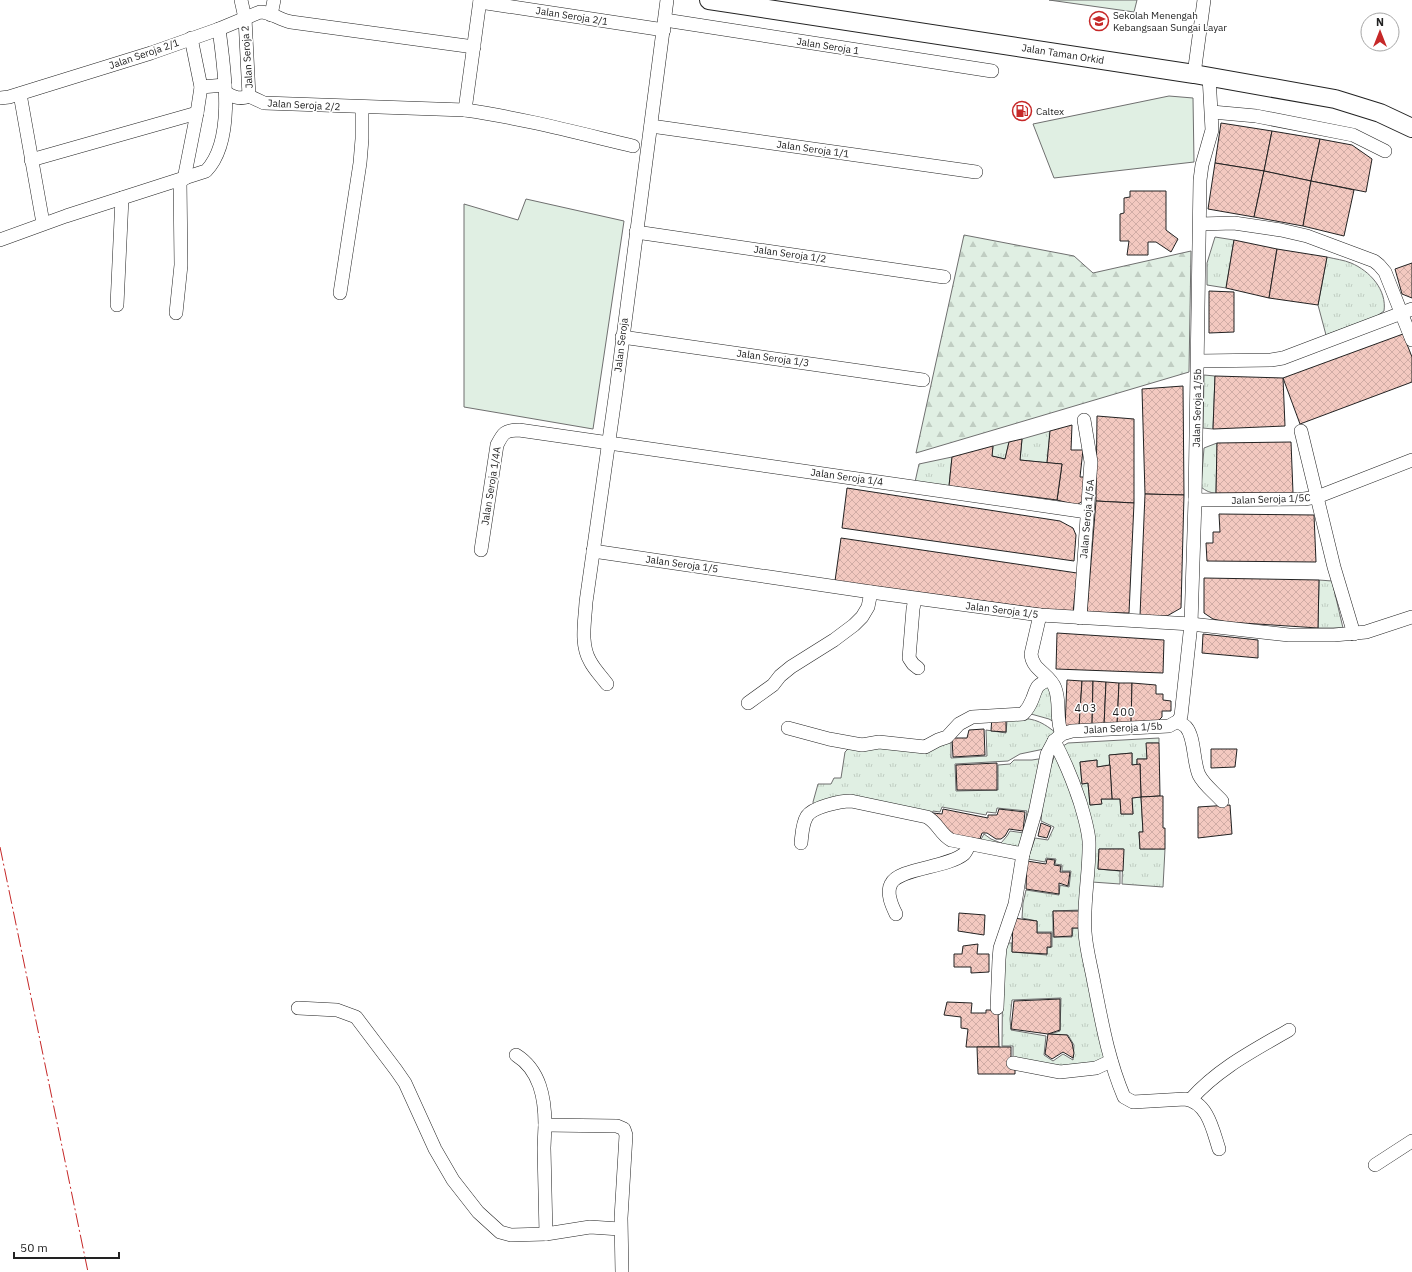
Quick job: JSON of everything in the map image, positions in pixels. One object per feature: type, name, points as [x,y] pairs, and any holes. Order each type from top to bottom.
[{"type":"main road","name":"Jalan Taman Orkid","points":[[709,0],[1201,75],[1335,99],[1380,113],[1412,128]]},
{"type":"street","name":"Jalan Seroja 2","points":[[241,0],[244,18],[249,96]]},
{"type":"street","points":[[271,15],[274,0]]},
{"type":"street","name":"Jalan Seroja","points":[[607,684],[590,662],[585,649],[584,634],[586,602],[667,0]]},
{"type":"street","name":"Jalan Seroja 1/5b","points":[[1058,737],[1072,731],[1165,727],[1178,722],[1182,716],[1190,624],[1195,500],[1200,180],[1202,165],[1212,130],[1212,112],[1201,75],[1204,0]]},
{"type":"street","name":"Jalan Seroja 2/1","points":[[480,1],[664,25]]},
{"type":"street","points":[[466,110],[480,1]]},
{"type":"street","name":"Jalan Seroja 2/1","points":[[0,98],[20,94],[102,69],[219,29],[260,12],[266,12],[282,21],[474,47]]},
{"type":"street","name":"Jalan Seroja 1","points":[[664,25],[992,71]]},
{"type":"street","points":[[0,240],[43,223],[206,171],[214,164],[222,138],[226,108],[219,29]]},
{"type":"street","points":[[176,313],[181,265],[182,179],[198,112],[201,87],[191,38]]},
{"type":"street","name":"Jalan Seroja 2/2","points":[[201,87],[225,89],[237,98],[249,96],[264,104],[466,110],[537,124],[633,146]]},
{"type":"street","points":[[20,94],[43,223]]},
{"type":"street","points":[[340,293],[360,163],[362,107]]},
{"type":"street","points":[[31,160],[198,112]]},
{"type":"street","points":[[1212,112],[1256,116],[1353,135],[1385,151]]},
{"type":"street","name":"Jalan Seroja 1/1","points":[[651,126],[976,172]]},
{"type":"street","points":[[116,305],[122,198]]},
{"type":"street","points":[[1200,224],[1234,223],[1281,230],[1307,236],[1374,261],[1385,272],[1407,312],[1412,340]]},
{"type":"street","name":"Jalan Seroja 1/2","points":[[636,232],[944,277]]},
{"type":"street","name":"Jalan Seroja 1/5b","points":[[1198,361],[1271,360],[1283,358],[1407,312]]},
{"type":"street","name":"Jalan Seroja 1/3","points":[[622,337],[923,380]]},
{"type":"street","name":"Jalan Seroja 1/5A","points":[[1080,618],[1091,462],[1084,420]]},
{"type":"street","name":"Jalan Seroja 1/4A","points":[[482,550],[497,445],[502,435],[510,430],[519,430],[608,443]]},
{"type":"street","points":[[1301,432],[1334,567],[1354,634]]},
{"type":"street","name":"Jalan Seroja 1/4","points":[[608,443],[1087,512]]},
{"type":"street","name":"Jalan Seroja 1/5C","points":[[1195,500],[1304,499],[1317,497],[1412,460]]},
{"type":"street","name":"Jalan Seroja 1/5","points":[[593,551],[915,599],[1040,615],[1190,624],[1289,635],[1354,634],[1366,632],[1412,617]]},
{"type":"street","points":[[748,703],[773,685],[780,676],[791,667],[834,640],[854,625],[862,617],[868,607],[871,592]]},
{"type":"street","points":[[915,599],[909,658],[912,664],[918,668]]},
{"type":"street","points":[[1040,615],[1031,660],[1033,664],[1055,686],[1057,694],[1058,737],[1088,831],[1089,845],[1084,916],[1085,934],[1102,1026],[1111,1062],[1124,1097],[1128,1100],[1133,1102],[1179,1098],[1191,1100],[1197,1103],[1209,1118],[1219,1149]]},
{"type":"street","points":[[788,728],[829,739],[862,745],[879,742],[925,747],[947,737],[959,724],[972,717],[1023,714],[1032,700],[1035,689],[1039,684],[1049,680]]},
{"type":"street","points":[[1178,722],[1186,727],[1188,731],[1194,749],[1194,762],[1200,777],[1222,801]]},
{"type":"street","points":[[997,1008],[1000,948],[1015,904],[1023,854],[1037,806],[1047,754],[1058,737]]},
{"type":"street","points":[[801,844],[803,825],[807,816],[811,812],[835,802],[851,801],[927,817],[934,821],[945,837],[951,840],[1023,854]]},
{"type":"street","points":[[896,914],[891,902],[889,891],[891,884],[898,877],[956,859],[965,853],[970,844]]},
{"type":"street","points":[[298,1008],[337,1010],[356,1017],[404,1083],[445,1168],[478,1212],[500,1232],[505,1234],[546,1234],[590,1227],[620,1229]]},
{"type":"street","points":[[1191,1100],[1203,1086],[1219,1072],[1243,1056],[1289,1030]]},
{"type":"street","points":[[516,1054],[523,1059],[538,1080],[541,1088],[545,1115],[544,1148],[546,1234]]},
{"type":"street","points":[[1013,1063],[1060,1072],[1096,1068],[1111,1062]]},
{"type":"street","points":[[545,1125],[617,1126],[624,1129],[626,1135],[620,1229],[622,1272]]},
{"type":"street","points":[[1375,1165],[1412,1141]]},
{"type":"green space","points":[[1049,0],[1137,0],[1134,12]]},
{"type":"green space","points":[[1169,96],[1193,98],[1194,162],[1054,178],[1033,124]]},
{"type":"green space","points":[[526,199],[624,221],[593,429],[464,407],[464,204],[518,220]]},
{"type":"green space","points":[[964,235],[1074,256],[1093,273],[1191,251],[1189,372],[916,453]]},
{"type":"green space","points":[[1215,237],[1234,240],[1226,288],[1207,285],[1207,263]]},
{"type":"green space","points":[[1327,257],[1342,260],[1358,266],[1371,276],[1376,282],[1383,296],[1384,311],[1377,316],[1326,335],[1318,305]]},
{"type":"green space","points":[[1204,375],[1215,376],[1213,429],[1203,428]]},
{"type":"green space","points":[[1050,431],[1047,463],[1020,460],[1022,439]]},
{"type":"green space","points":[[1009,442],[1005,459],[992,456],[993,446]]},
{"type":"green space","points":[[1217,443],[1216,493],[1212,493],[1201,487],[1204,448]]},
{"type":"green space","points":[[952,457],[949,486],[915,482],[919,464]]},
{"type":"green space","points":[[1319,580],[1332,581],[1343,628],[1318,628]]},
{"type":"green space","points":[[1043,685],[1050,689],[1056,723],[1049,719],[1031,714]]},
{"type":"green space","points":[[1010,718],[1034,720],[1040,722],[1056,733],[1044,749],[1020,754],[1008,761],[955,764],[956,791],[998,790],[998,765],[1010,764],[1014,760],[1045,758],[1022,847],[979,843],[984,834],[1001,843],[1010,831],[1024,833],[1027,811],[997,808],[996,813],[987,812],[986,815],[942,807],[940,812],[933,811],[931,815],[855,799],[814,806],[813,802],[818,784],[831,784],[834,778],[841,778],[845,752],[849,748],[951,739],[951,758],[987,756],[986,730],[1006,733],[1007,721]]},
{"type":"green space","points":[[1159,738],[1159,743],[1147,743],[1147,759],[1137,759],[1137,765],[1132,765],[1132,753],[1110,755],[1110,765],[1097,767],[1097,760],[1080,762],[1082,784],[1088,783],[1090,805],[1101,804],[1101,799],[1120,799],[1121,814],[1133,814],[1132,798],[1141,797],[1143,832],[1139,832],[1140,849],[1165,849],[1163,887],[1122,884],[1123,849],[1099,849],[1098,869],[1120,871],[1120,884],[1092,882],[1063,746],[1068,743]]},
{"type":"green space","points":[[1056,751],[1086,828],[1084,916],[1109,1060],[1067,1070],[1013,1061],[1013,1046],[1002,1046],[1003,943],[1012,943],[1012,952],[1047,955],[1047,948],[1052,947],[1052,932],[1037,932],[1037,921],[1022,918],[1026,890],[1059,895],[1060,885],[1069,887],[1071,871],[1062,871],[1062,865],[1055,864],[1056,859],[1046,858],[1045,862],[1028,859],[1035,838],[1048,840],[1054,827],[1041,821],[1044,787]],"holes":[[[1080,910],[1080,928],[1073,928],[1072,937],[1053,937],[1053,911]],[[1061,998],[1060,1031],[1050,1034],[1068,1035],[1074,1045],[1073,1060],[1063,1054],[1053,1061],[1044,1055],[1046,1036],[1011,1030],[1010,1019],[1012,1000]]]},
{"type":"building","points":[[1221,123],[1272,131],[1264,171],[1215,163]]},
{"type":"building","points":[[1272,131],[1320,139],[1311,181],[1264,171]]},
{"type":"building","points":[[1320,139],[1352,145],[1372,159],[1366,192],[1311,181]]},
{"type":"building","points":[[1215,163],[1264,171],[1254,217],[1208,209]]},
{"type":"building","points":[[1264,171],[1311,181],[1303,226],[1254,217]]},
{"type":"building","points":[[1311,181],[1354,190],[1344,236],[1303,226]]},
{"type":"building","points":[[1130,191],[1166,191],[1166,230],[1178,239],[1171,252],[1156,242],[1148,242],[1148,255],[1127,255],[1129,241],[1120,241],[1120,214],[1124,213],[1124,198],[1130,197]]},
{"type":"building","points":[[1234,240],[1277,249],[1269,298],[1226,288]]},
{"type":"building","points":[[1277,249],[1327,257],[1318,305],[1269,298]]},
{"type":"building","points":[[1412,263],[1412,298],[1402,294],[1395,269]]},
{"type":"building","points":[[1209,291],[1234,292],[1234,332],[1209,333]]},
{"type":"building","points":[[1403,334],[1412,357],[1412,382],[1300,424],[1283,378]]},
{"type":"building","points":[[1215,376],[1283,378],[1285,426],[1213,429]]},
{"type":"building","points":[[1183,386],[1184,495],[1145,494],[1142,389]]},
{"type":"building","points":[[1097,416],[1134,419],[1134,503],[1096,501]]},
{"type":"building","points":[[1072,425],[1071,450],[1083,450],[1080,477],[1087,477],[1085,499],[1077,505],[1057,500],[1062,464],[1047,463],[1050,431]]},
{"type":"building","points":[[1022,439],[1020,460],[1062,464],[1057,500],[949,486],[952,457],[993,446],[992,456],[1005,459],[1009,442]]},
{"type":"building","points":[[1291,442],[1293,493],[1216,493],[1217,443]]},
{"type":"building","points":[[847,488],[1060,521],[1073,528],[1076,535],[1074,561],[842,528]]},
{"type":"building","points":[[1145,494],[1184,495],[1181,608],[1167,616],[1140,616]]},
{"type":"building","points":[[1096,501],[1134,503],[1129,613],[1087,612]]},
{"type":"building","points":[[1219,514],[1314,515],[1316,562],[1207,561],[1206,543],[1213,543],[1213,532],[1220,532]]},
{"type":"building","points":[[841,538],[1077,573],[1073,613],[835,581]]},
{"type":"building","points":[[1204,578],[1319,580],[1318,628],[1227,622],[1213,619],[1204,613]]},
{"type":"building","points":[[1057,633],[1164,640],[1163,673],[1056,669]]},
{"type":"building","points":[[1203,634],[1258,640],[1258,658],[1202,653]]},
{"type":"building","points":[[1067,680],[1082,681],[1079,727],[1065,728]]},
{"type":"building","points":[[1082,681],[1093,681],[1092,727],[1079,727]]},
{"type":"building","points":[[1093,681],[1106,682],[1104,726],[1092,727]]},
{"type":"building","points":[[1106,682],[1119,683],[1117,726],[1104,726]]},
{"type":"building","points":[[1119,683],[1132,683],[1131,725],[1117,726]]},
{"type":"building","points":[[1132,683],[1156,685],[1156,694],[1163,694],[1163,700],[1171,701],[1171,711],[1162,711],[1162,717],[1155,724],[1131,725]]},
{"type":"building","points":[[992,716],[1006,718],[1006,732],[991,731]]},
{"type":"building","points":[[984,729],[985,755],[953,757],[952,738],[967,738],[969,730]]},
{"type":"building","points":[[1146,743],[1159,743],[1160,796],[1141,797],[1140,764],[1137,765],[1137,759],[1147,759]]},
{"type":"building","points":[[1211,749],[1237,749],[1235,767],[1211,768]]},
{"type":"building","points":[[1132,753],[1132,765],[1140,764],[1141,797],[1132,798],[1133,814],[1121,814],[1120,799],[1112,799],[1109,755]]},
{"type":"building","points":[[1097,760],[1097,767],[1110,765],[1112,799],[1101,799],[1102,804],[1090,805],[1088,783],[1082,784],[1080,762]]},
{"type":"building","points":[[997,763],[997,790],[957,790],[956,765]]},
{"type":"building","points":[[1163,796],[1163,828],[1165,828],[1165,849],[1140,849],[1139,832],[1143,832],[1141,797]]},
{"type":"building","points":[[1230,805],[1232,834],[1198,838],[1198,807]]},
{"type":"building","points":[[943,809],[988,818],[988,815],[997,815],[999,809],[1025,812],[1023,831],[1009,829],[1005,836],[1001,839],[996,839],[987,833],[982,833],[980,839],[945,834],[933,818],[933,813],[942,814]]},
{"type":"building","points":[[1041,823],[1051,827],[1047,838],[1038,836]]},
{"type":"building","points":[[1099,849],[1124,849],[1123,871],[1098,869]]},
{"type":"building","points":[[1047,859],[1055,860],[1054,865],[1061,866],[1060,872],[1070,872],[1068,886],[1059,883],[1059,894],[1026,889],[1027,861],[1046,864]]},
{"type":"building","points":[[1053,911],[1080,911],[1080,928],[1072,928],[1072,936],[1054,937]]},
{"type":"building","points":[[959,913],[985,915],[984,935],[958,931]]},
{"type":"building","points":[[1013,918],[1037,921],[1037,933],[1051,933],[1051,947],[1047,947],[1047,954],[1012,952]]},
{"type":"building","points":[[978,944],[977,954],[989,954],[989,972],[971,973],[971,967],[954,967],[954,954],[962,954],[963,946]]},
{"type":"building","points":[[1060,999],[1060,1030],[1048,1034],[1011,1029],[1014,1001]]},
{"type":"building","points":[[947,1002],[972,1003],[971,1013],[986,1013],[986,1010],[998,1010],[999,1047],[966,1047],[968,1029],[961,1028],[961,1017],[944,1015]]},
{"type":"building","points":[[1048,1034],[1067,1035],[1072,1043],[1074,1053],[1073,1058],[1063,1052],[1052,1059],[1045,1054]]},
{"type":"building","points":[[977,1047],[1011,1047],[1011,1064],[1015,1065],[1015,1074],[978,1074]]},
{"type":"power","points":[[0,847],[88,1272]]},
{"type":"place","name":"Sekolah Menengah Kebangsaan Sungai Layar","points":[[1099,21]]},
{"type":"place","name":"Caltex","points":[[1022,111]]},
{"type":"district","name":"403","points":[[1086,708]]},
{"type":"district","name":"400","points":[[1124,712]]}]
